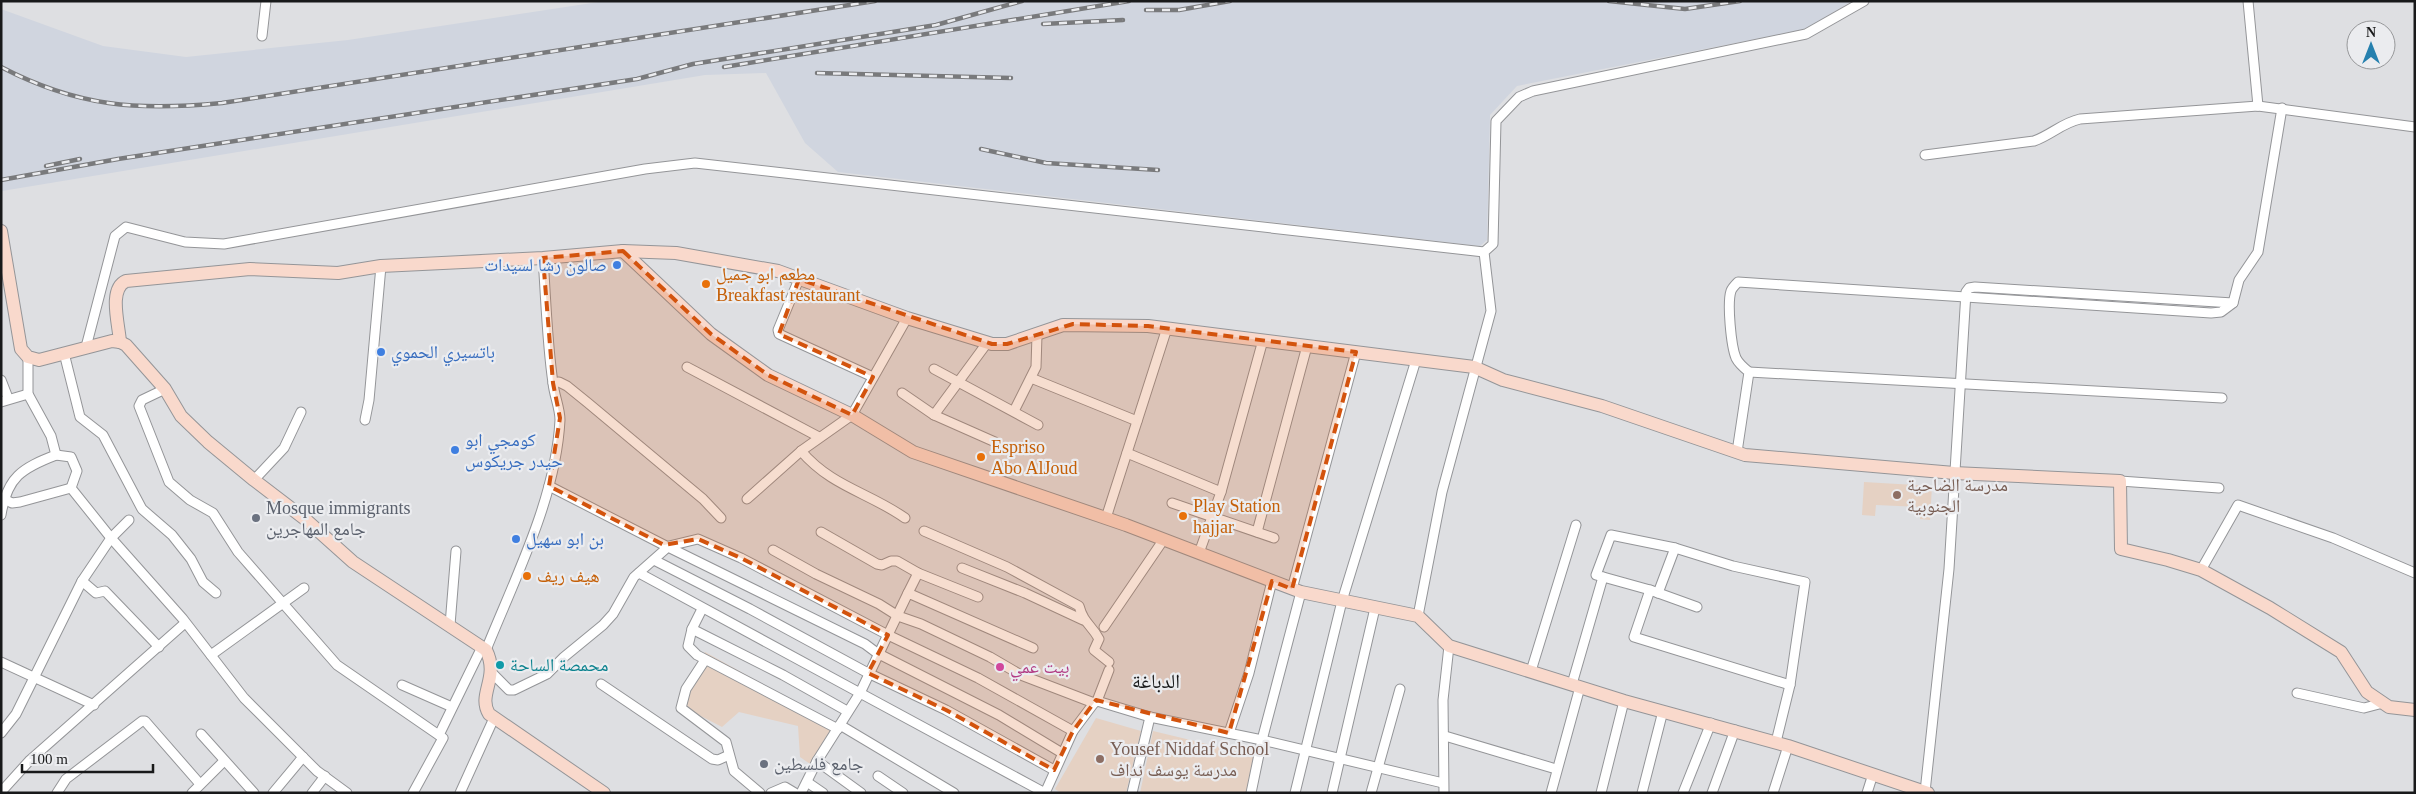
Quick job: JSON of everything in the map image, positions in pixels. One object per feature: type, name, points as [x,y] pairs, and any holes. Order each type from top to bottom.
[{"type":"street","points":[[262,36],[266,1]]},
{"type":"street","points":[[86,347],[115,236],[126,227],[185,242],[224,244],[645,169],[695,164],[1484,252],[1493,244],[1496,121],[1519,97],[1533,91],[1806,34],[1864,1]]},
{"type":"street","points":[[2248,1],[2258,106]]},
{"type":"street","points":[[1925,155],[2034,141],[2046,137],[2068,122],[2080,119],[2258,106],[2415,127]]},
{"type":"street","points":[[2222,398],[1749,372],[1738,362],[1734,348],[1729,300],[1731,289],[1738,282],[2211,313],[2221,312],[2233,303],[2239,280],[2258,252],[2282,108]]},
{"type":"street","points":[[1,231],[21,349],[28,357],[39,360],[112,341],[126,345],[165,389],[181,416],[208,442],[305,519],[354,562],[484,649],[492,673],[509,690],[514,690],[548,674],[564,657],[603,625],[613,614],[634,577],[669,546],[698,539],[741,558],[888,635],[978,678],[1073,731]]},
{"type":"street","points":[[623,251],[711,334],[768,375],[852,415],[913,452],[1106,518],[1297,590],[1418,616],[1449,646],[1624,701],[1782,744],[1926,792],[1949,568],[1966,297]]},
{"type":"street","points":[[120,342],[116,293],[119,286],[126,281],[250,269],[338,273],[381,266],[543,258],[623,251],[676,253],[778,271],[906,318],[987,343],[1007,344],[1054,328],[1073,324],[1167,328],[1474,367],[1503,380],[1602,406],[1745,455],[1954,473],[2219,488]]},
{"type":"street","points":[[1418,616],[1442,492],[1490,310],[1484,252]]},
{"type":"street","points":[[439,735],[484,649],[533,533],[549,486],[560,418],[553,383],[543,258]]},
{"type":"street","points":[[365,420],[369,400],[381,266]]},
{"type":"street","points":[[799,279],[787,304],[778,330],[780,334],[873,377]]},
{"type":"street","points":[[747,499],[819,437],[852,415],[906,318]]},
{"type":"street","points":[[1106,518],[1167,328]]},
{"type":"street","points":[[1014,411],[1036,367],[1037,335]]},
{"type":"street","points":[[1199,553],[1221,492],[1263,340]]},
{"type":"street","points":[[934,415],[987,343]]},
{"type":"street","points":[[1257,532],[1307,346]]},
{"type":"street","points":[[1251,793],[1297,590],[1356,352]]},
{"type":"street","points":[[64,353],[80,418],[103,435],[142,509],[172,535],[191,559],[203,582],[216,593]]},
{"type":"street","points":[[28,357],[28,394],[51,436],[56,455]]},
{"type":"street","points":[[1295,793],[1342,601],[1416,360]]},
{"type":"street","points":[[687,367],[819,437]]},
{"type":"street","points":[[934,369],[1038,425]]},
{"type":"street","points":[[1737,452],[1749,372]]},
{"type":"street","points":[[1031,378],[1137,421]]},
{"type":"street","points":[[1,380],[4,400],[28,394]]},
{"type":"street","points":[[553,383],[559,382],[567,386],[703,499],[720,518]]},
{"type":"street","points":[[165,389],[142,400],[139,406],[169,482],[190,500],[213,513],[238,552],[337,665],[443,738],[412,793]]},
{"type":"street","points":[[902,393],[934,415],[996,442]]},
{"type":"street","points":[[254,480],[284,448],[301,412]]},
{"type":"street","points":[[802,451],[815,468],[905,518]]},
{"type":"street","points":[[1127,452],[1221,492]]},
{"type":"street","points":[[1,515],[4,499],[18,474],[36,462],[56,455],[71,457],[76,471],[71,488]]},
{"type":"street","points":[[2120,481],[2120,549],[2201,570],[2270,608],[2341,652],[2367,692],[2389,707],[2415,710]]},
{"type":"street","points":[[549,486],[865,644],[877,653],[999,715],[1062,753]]},
{"type":"street","points":[[4,499],[12,503],[20,502],[71,488]]},
{"type":"street","points":[[71,488],[110,538],[185,623],[244,698],[304,757],[347,793]]},
{"type":"street","points":[[1172,504],[1274,538]]},
{"type":"street","points":[[2201,570],[2238,505],[2333,538],[2415,573]]},
{"type":"street","points":[[1,733],[16,714],[82,581],[110,538],[129,520]]},
{"type":"street","points":[[1531,671],[1576,524]]},
{"type":"street","points":[[924,531],[1007,567],[1079,606],[1083,620]]},
{"type":"street","points":[[821,532],[877,564],[882,565],[894,560],[918,573],[978,597]]},
{"type":"street","points":[[1698,607],[1654,591],[1596,575],[1611,535],[1675,548],[1734,566],[1805,582],[1782,744],[1773,793]]},
{"type":"street","points":[[1104,627],[1164,540]]},
{"type":"street","points":[[1675,548],[1634,637],[1790,685]]},
{"type":"street","points":[[450,625],[456,550]]},
{"type":"street","points":[[773,550],[816,574],[879,604],[898,616],[921,624],[1021,675],[1095,702],[1150,717],[1262,740],[1443,783]]},
{"type":"street","points":[[654,560],[868,673],[946,710],[1054,770]]},
{"type":"street","points":[[639,573],[702,609],[717,614],[1045,793],[1073,731],[1095,702],[1109,666],[1094,650],[1099,639],[1093,628],[1083,620],[1025,593],[962,568]]},
{"type":"street","points":[[802,793],[817,761],[860,693],[877,653],[898,616],[918,573]]},
{"type":"street","points":[[1551,793],[1603,577]]},
{"type":"street","points":[[82,581],[96,593],[105,591],[159,647]]},
{"type":"street","points":[[1229,733],[1249,673],[1272,581]]},
{"type":"street","points":[[211,655],[304,588]]},
{"type":"street","points":[[908,593],[1033,648]]},
{"type":"street","points":[[1332,793],[1375,608]]},
{"type":"street","points":[[702,609],[692,629],[688,646],[705,660],[839,727],[953,792]]},
{"type":"street","points":[[1,792],[30,760],[185,623]]},
{"type":"street","points":[[692,629],[790,678],[847,711]]},
{"type":"street","points":[[1444,793],[1445,736],[1443,700],[1449,646]]},
{"type":"street","points":[[705,660],[686,689],[681,708],[726,742],[734,771],[760,793]]},
{"type":"street","points":[[1,662],[35,676],[94,705]]},
{"type":"street","points":[[492,673],[485,704],[489,714],[604,793]]},
{"type":"street","points":[[601,684],[712,759],[718,760],[729,755]]},
{"type":"street","points":[[402,685],[452,707]]},
{"type":"street","points":[[1371,793],[1400,688]]},
{"type":"street","points":[[2297,693],[2364,708],[2383,702]]},
{"type":"street","points":[[1601,793],[1624,701]]},
{"type":"street","points":[[1642,793],[1663,711]]},
{"type":"street","points":[[1132,793],[1150,717]]},
{"type":"street","points":[[460,793],[494,718]]},
{"type":"street","points":[[63,791],[66,779],[142,720],[145,721],[200,784]]},
{"type":"street","points":[[1683,793],[1711,724]]},
{"type":"street","points":[[1712,793],[1734,730]]},
{"type":"street","points":[[201,734],[249,791]]},
{"type":"street","points":[[1445,736],[1556,769]]},
{"type":"street","points":[[273,793],[304,757]]},
{"type":"street","points":[[192,793],[224,761]]},
{"type":"street","points":[[817,761],[861,793]]},
{"type":"street","points":[[1868,793],[1873,774]]},
{"type":"street","points":[[312,793],[325,776]]},
{"type":"street","points":[[878,776],[903,793]]},
{"type":"street","points":[[807,782],[823,793]]},
{"type":"street","points":[[770,793],[786,787],[795,793]]},
{"type":"highlighted area","points":[[623,251],[711,334],[768,375],[852,415],[873,377],[779,334],[799,279],[992,344],[1007,344],[1073,324],[1148,326],[1356,352],[1292,589],[1272,581],[1229,733],[1096,700],[1073,731],[1054,770],[946,710],[868,673],[888,635],[741,558],[698,539],[664,545],[549,486],[560,418],[553,383],[543,258]]},
{"type":"shaded area","points":[[605,1],[1852,1],[1806,29],[1517,86],[1490,115],[1487,240],[1480,246],[838,172],[805,143],[766,73],[705,75],[2,191],[1,9],[103,46],[186,57],[348,40]]},
{"type":"shaded area","name":"مدرسة الضاحية الجنوبية","points":[[1864,482],[1932,486],[1930,520],[1920,519],[1920,507],[1876,505],[1875,516],[1862,515]]},
{"type":"shaded area","points":[[705,652],[840,727],[813,766],[800,757],[798,726],[739,712],[722,727],[693,712],[679,699]]},
{"type":"shaded area","points":[[1096,718],[1141,731],[1126,793],[1061,793],[1055,789]]},
{"type":"shaded area","points":[[1153,731],[1257,756],[1247,793],[1140,793]]},
{"type":"railway","points":[[1,67],[56,91],[108,103],[135,106],[222,103],[875,1]]},
{"type":"railway","points":[[1,180],[118,159],[637,79],[693,64],[936,25],[1022,1]]},
{"type":"railway","points":[[724,67],[1129,1]]},
{"type":"railway","points":[[1146,10],[1179,10],[1230,1]]},
{"type":"railway","points":[[1609,1],[1685,9],[1740,1]]},
{"type":"railway","points":[[1043,24],[1123,20]]},
{"type":"railway","points":[[817,73],[1011,78]]},
{"type":"railway","points":[[981,149],[1046,163],[1158,170]]},
{"type":"railway","points":[[46,166],[80,159]]},
{"type":"place","name":"صالون رشا لسيدات","points":[[617,265]]},
{"type":"place","name":"مطعم ابو جميل Breakfast restaurant","points":[[706,284]]},
{"type":"place","name":"باتسيري الحموي","points":[[381,352]]},
{"type":"place","name":"كومجي ابو حيدر جريكوس","points":[[455,450]]},
{"type":"place","name":"Espriso Abo AlJoud","points":[[981,457]]},
{"type":"place","name":"مدرسة الضاحية الجنوبية","points":[[1897,495]]},
{"type":"place","name":"Play Station hajjar","points":[[1183,516]]},
{"type":"place","name":"Mosque immigrants جامع المهاجرين","points":[[256,518]]},
{"type":"place","name":"بن ابو سهيل","points":[[516,539]]},
{"type":"place","name":"هيف ريف","points":[[527,576]]},
{"type":"place","name":"محمصة الساحة","points":[[500,665]]},
{"type":"place","name":"بيت عمي","points":[[1000,667]]},
{"type":"place","name":"Yousef Niddaf School مدرسة يوسف نداف","points":[[1100,759]]},
{"type":"place","name":"جامع فلسطين","points":[[764,764]]},
{"type":"district","name":"الدباغة","points":[[1156,681]]}]
